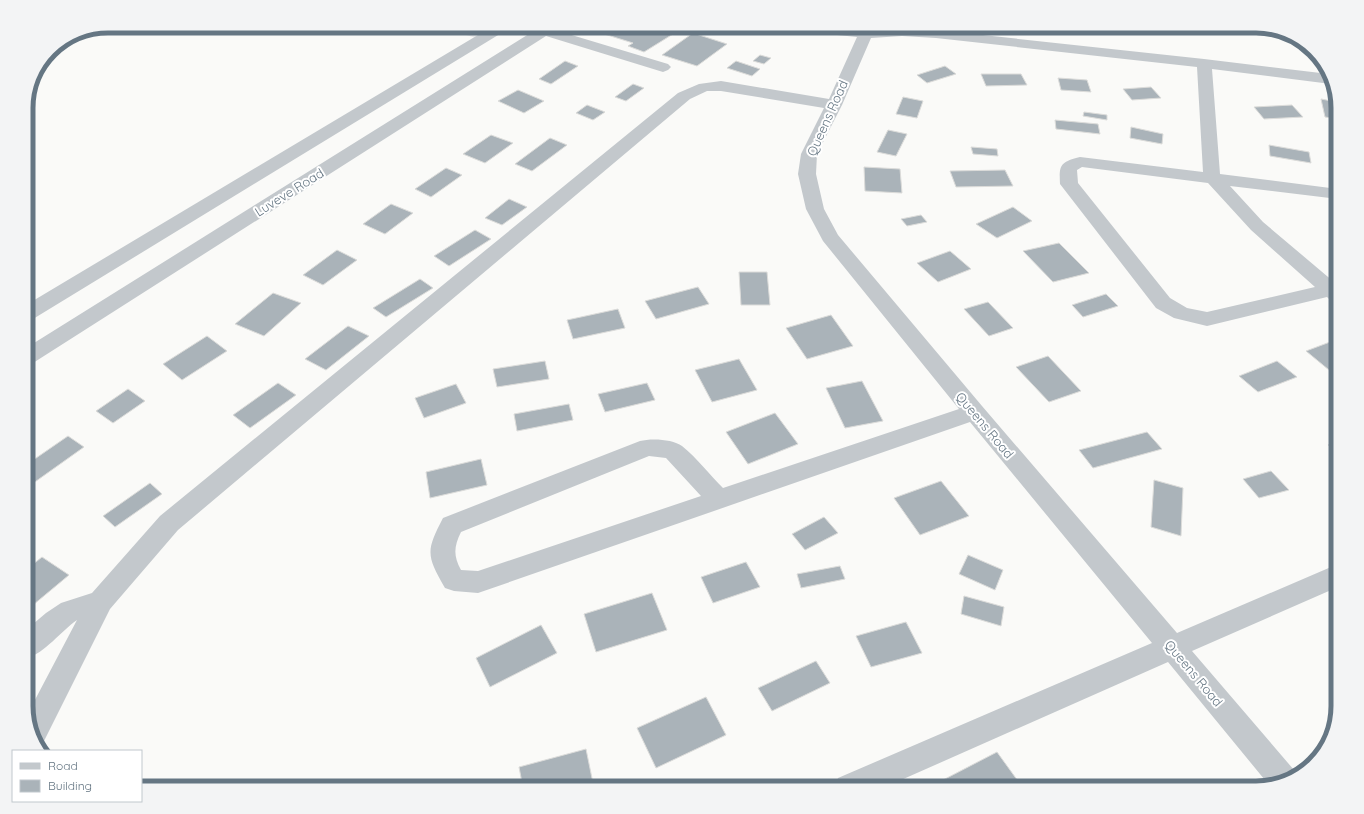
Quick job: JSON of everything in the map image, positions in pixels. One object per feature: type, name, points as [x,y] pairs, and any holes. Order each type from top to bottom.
[{"type":"street","points":[[33,310],[491,33]]},
{"type":"street","name":"Luveve Road","points":[[33,354],[542,33]]},
{"type":"street","points":[[560,33],[663,67]]},
{"type":"street","points":[[856,33],[884,33]]},
{"type":"street","points":[[919,33],[1204,63],[1324,78]]},
{"type":"street","name":"Queens Road","points":[[866,34],[834,105],[809,154],[807,174],[815,209],[830,236],[974,412],[1281,776]]},
{"type":"street","points":[[1204,63],[1212,177],[1257,226],[1331,288]]},
{"type":"street","points":[[36,727],[101,601],[169,524],[684,96],[704,87],[721,86],[834,105]]},
{"type":"street","points":[[1331,193],[1212,177],[1080,162],[1068,168],[1069,184],[1163,303],[1181,313],[1207,319],[1331,292]]},
{"type":"street","points":[[719,499],[673,451],[648,447],[452,525],[442,544],[443,562],[454,580],[478,582],[974,412]]},
{"type":"street","points":[[865,781],[1171,646],[1331,578]]},
{"type":"street","points":[[33,641],[70,610],[101,601]]},
{"type":"shaded area","points":[[460,33],[484,33],[476,38]]},
{"type":"building","points":[[601,33],[675,33],[644,52],[628,46],[633,43]]},
{"type":"building","points":[[693,33],[727,44],[697,66],[662,55]]},
{"type":"building","points":[[760,55],[771,58],[764,64],[753,61]]},
{"type":"building","points":[[565,61],[578,66],[551,84],[539,79]]},
{"type":"building","points":[[736,61],[760,69],[752,76],[727,68]]},
{"type":"building","points":[[945,66],[956,74],[927,83],[917,75]]},
{"type":"building","points":[[981,74],[1021,74],[1027,85],[986,86]]},
{"type":"building","points":[[1058,78],[1087,80],[1091,92],[1061,90]]},
{"type":"building","points":[[633,84],[644,88],[626,101],[615,97]]},
{"type":"building","points":[[1151,87],[1161,98],[1132,100],[1123,89]]},
{"type":"building","points":[[518,90],[544,101],[524,113],[498,101]]},
{"type":"building","points":[[903,97],[923,101],[917,118],[896,114]]},
{"type":"building","points":[[1321,99],[1331,101],[1331,118],[1325,117]]},
{"type":"building","points":[[587,105],[605,112],[593,120],[576,113]]},
{"type":"building","points":[[1292,105],[1303,117],[1264,119],[1254,107]]},
{"type":"building","points":[[1084,112],[1107,115],[1107,120],[1083,116]]},
{"type":"building","points":[[1055,120],[1098,124],[1100,134],[1056,129]]},
{"type":"building","points":[[1131,127],[1163,134],[1162,144],[1130,138]]},
{"type":"building","points":[[888,130],[907,134],[896,156],[877,152]]},
{"type":"building","points":[[491,135],[513,143],[485,163],[463,154]]},
{"type":"building","points":[[550,138],[567,145],[532,171],[515,164]]},
{"type":"building","points":[[1269,145],[1309,152],[1311,163],[1270,156]]},
{"type":"building","points":[[971,147],[997,149],[998,156],[973,154]]},
{"type":"building","points":[[864,167],[900,169],[902,193],[865,191]]},
{"type":"building","points":[[446,168],[462,175],[431,197],[415,189]]},
{"type":"building","points":[[1005,170],[1013,186],[956,187],[950,171]]},
{"type":"building","points":[[509,199],[527,207],[502,225],[485,218]]},
{"type":"building","points":[[391,204],[413,213],[385,234],[363,224]]},
{"type":"building","points":[[1013,207],[1032,221],[997,238],[976,224]]},
{"type":"building","points":[[921,215],[927,222],[907,226],[901,219]]},
{"type":"building","points":[[475,230],[491,239],[449,266],[434,256]]},
{"type":"building","points":[[1059,243],[1089,273],[1053,282],[1023,251]]},
{"type":"building","points":[[337,250],[357,260],[323,285],[303,275]]},
{"type":"building","points":[[950,251],[971,269],[938,282],[917,263]]},
{"type":"building","points":[[739,272],[767,272],[770,305],[741,305]]},
{"type":"building","points":[[420,279],[433,288],[386,317],[373,308]]},
{"type":"building","points":[[698,287],[709,304],[656,319],[645,301]]},
{"type":"building","points":[[273,293],[301,303],[264,336],[235,324]]},
{"type":"building","points":[[1106,294],[1118,306],[1083,317],[1072,305]]},
{"type":"building","points":[[988,302],[1013,328],[989,336],[964,309]]},
{"type":"building","points":[[618,309],[625,328],[573,339],[567,320]]},
{"type":"building","points":[[831,315],[853,346],[807,359],[786,328]]},
{"type":"building","points":[[348,326],[369,336],[326,370],[305,359]]},
{"type":"building","points":[[207,336],[227,351],[182,380],[163,364]]},
{"type":"building","points":[[1331,342],[1331,369],[1329,370],[1306,351]]},
{"type":"building","points":[[1048,356],[1081,391],[1049,402],[1016,367]]},
{"type":"building","points":[[739,359],[757,390],[712,402],[695,370]]},
{"type":"building","points":[[545,361],[549,379],[497,387],[493,369]]},
{"type":"building","points":[[1277,361],[1297,377],[1258,392],[1239,376]]},
{"type":"building","points":[[862,381],[883,421],[845,428],[826,388]]},
{"type":"building","points":[[278,383],[296,395],[250,428],[233,415]]},
{"type":"building","points":[[647,383],[655,400],[605,412],[598,394]]},
{"type":"building","points":[[456,384],[466,403],[424,418],[415,398]]},
{"type":"building","points":[[128,389],[145,401],[113,423],[96,411]]},
{"type":"building","points":[[569,404],[573,420],[517,431],[514,414]]},
{"type":"building","points":[[775,413],[798,444],[748,464],[726,432]]},
{"type":"building","points":[[1147,432],[1162,449],[1093,468],[1079,450]]},
{"type":"building","points":[[68,436],[84,447],[33,483],[33,460]]},
{"type":"building","points":[[481,459],[487,485],[430,498],[426,472]]},
{"type":"building","points":[[1271,471],[1289,490],[1259,498],[1243,479]]},
{"type":"building","points":[[1154,480],[1183,488],[1181,536],[1151,527]]},
{"type":"building","points":[[941,481],[969,516],[920,535],[894,498]]},
{"type":"building","points":[[150,483],[162,494],[115,527],[103,516]]},
{"type":"building","points":[[824,517],[838,533],[805,550],[792,534]]},
{"type":"building","points":[[968,555],[1003,570],[995,590],[959,574]]},
{"type":"building","points":[[42,557],[69,575],[33,605],[33,564]]},
{"type":"building","points":[[746,562],[760,587],[713,603],[701,577]]},
{"type":"building","points":[[840,566],[845,579],[801,588],[797,574]]},
{"type":"building","points":[[652,593],[667,630],[596,652],[584,614]]},
{"type":"building","points":[[964,596],[1004,607],[1001,626],[961,614]]},
{"type":"building","points":[[906,622],[922,653],[871,667],[856,636]]},
{"type":"building","points":[[541,625],[557,653],[490,687],[476,658]]},
{"type":"building","points":[[816,661],[830,683],[772,711],[758,688]]},
{"type":"building","points":[[706,697],[726,735],[656,768],[637,728]]},
{"type":"building","points":[[586,749],[593,781],[522,781],[519,767]]},
{"type":"building","points":[[997,752],[1018,781],[944,781],[943,780]]}]
